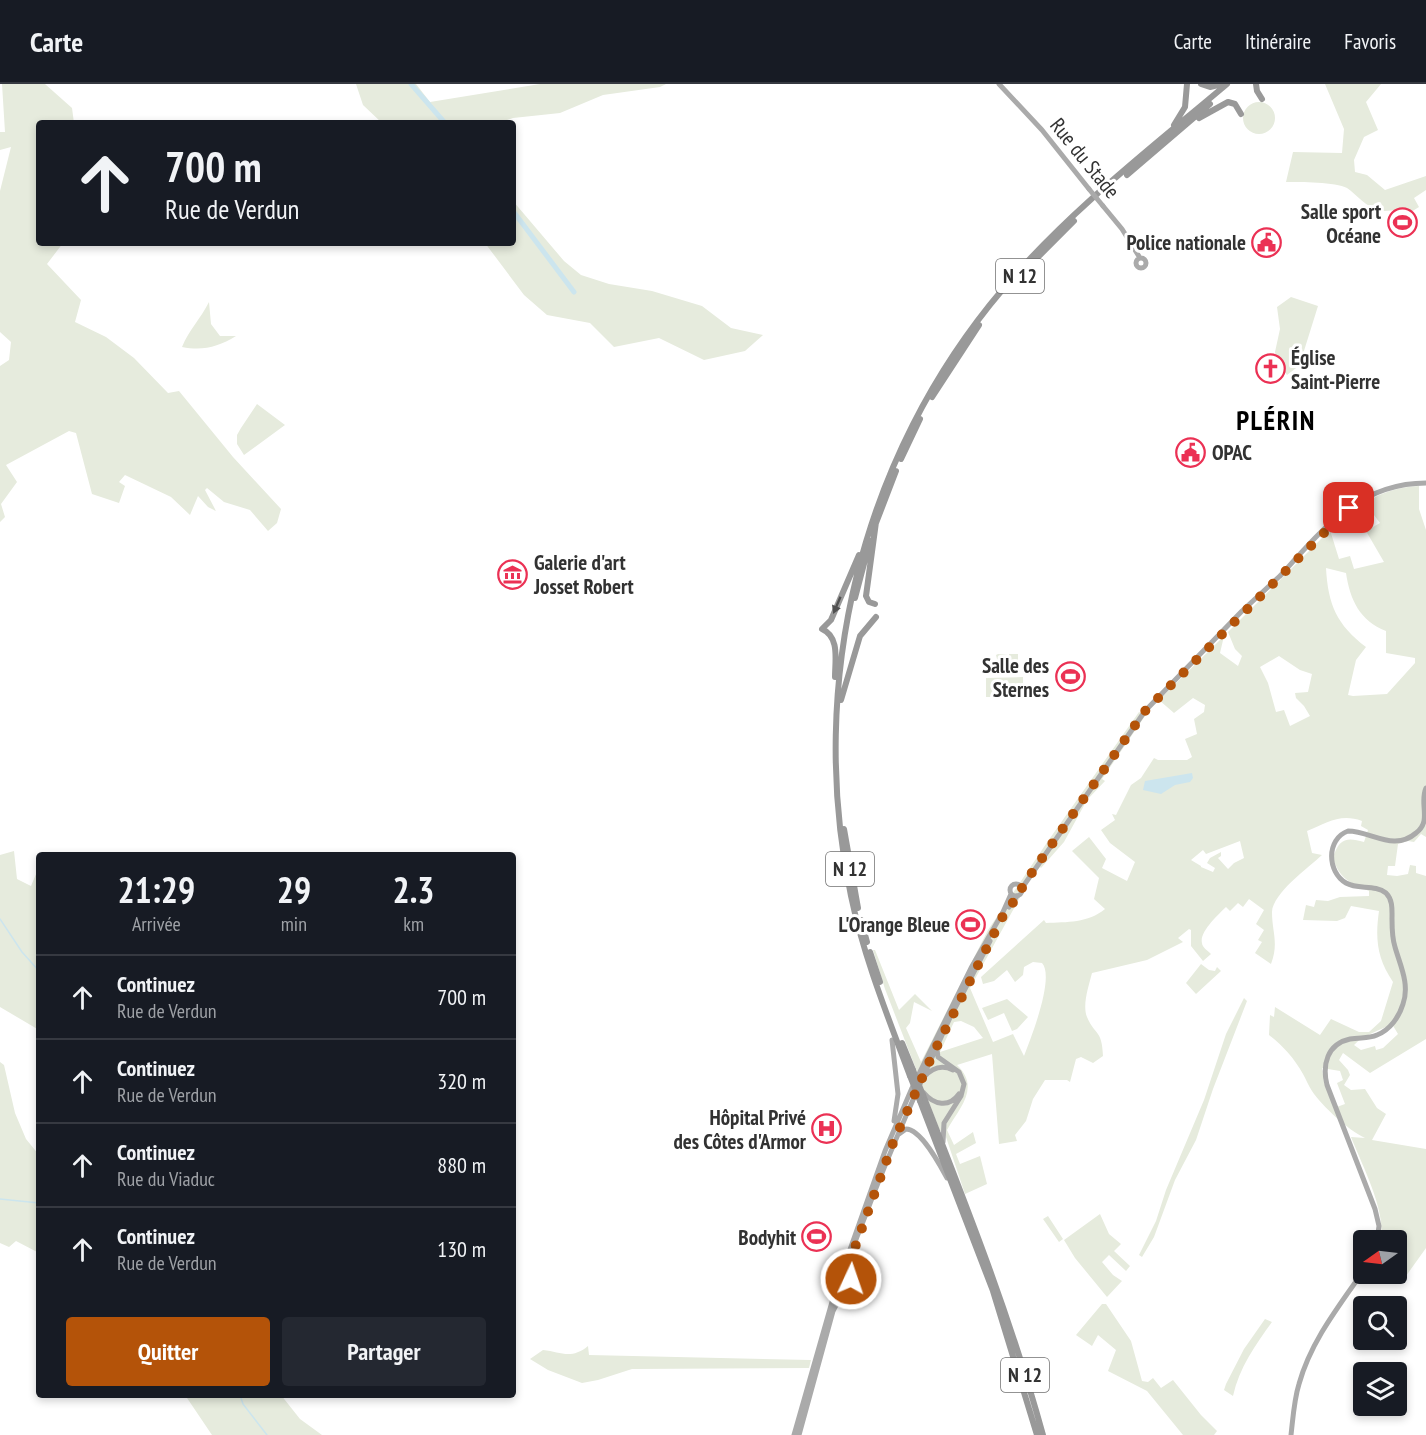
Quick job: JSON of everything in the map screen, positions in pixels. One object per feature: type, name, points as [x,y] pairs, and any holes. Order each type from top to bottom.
[{"type":"highway","points":[[1159,142],[1184,111],[1187,84]]},
{"type":"highway","points":[[1201,84],[1213,87],[1222,84]]},
{"type":"highway","name":"N 12","points":[[1043,1435],[1006,1315],[943,1147],[889,1020],[861,938],[844,862],[836,777],[836,707],[844,631],[866,541],[885,486],[909,431],[935,384],[971,329],[1002,290],[1043,245],[1227,84]]},
{"type":"highway","name":"N 12","points":[[1037,1435],[1002,1317],[922,1096],[920,1082],[912,1073],[873,961],[853,887],[844,832],[839,740],[841,700],[852,610],[876,522],[900,460],[945,375],[988,314],[1027,268],[1066,229],[1233,84]]},
{"type":"highway","points":[[1256,84],[1262,99]]},
{"type":"highway","points":[[1185,125],[1228,102],[1235,104],[1240,114]]},
{"type":"highway","points":[[875,604],[869,602],[866,596],[876,522]]},
{"type":"highway","points":[[836,707],[834,639],[831,633],[822,629],[831,620],[866,541]]},
{"type":"highway","points":[[841,700],[860,636],[876,617]]},
{"type":"highway","points":[[889,1020],[892,1040]]},
{"type":"main road","name":"Rue du Stade","points":[[999,84],[1042,130],[1122,230],[1140,258]]},
{"type":"main road","points":[[796,1435],[836,1288],[835,1280],[840,1275],[885,1151],[912,1088],[960,989],[1003,912],[1011,894],[1011,886],[1020,886],[1031,874],[1137,720],[1337,518],[1363,498],[1398,485],[1426,483]]},
{"type":"main road","points":[[1378,1230],[1376,1209],[1327,1085],[1324,1067],[1331,1049],[1341,1042],[1354,1038],[1370,1038],[1386,1030],[1403,1005],[1406,988],[1394,945],[1389,897],[1380,890],[1354,886],[1343,881],[1331,861],[1331,850],[1341,835],[1348,831],[1393,841],[1407,839],[1414,835],[1425,820],[1423,797],[1426,788]]},
{"type":"main road","points":[[796,1435],[833,1311],[843,1292],[851,1287],[848,1269],[853,1250],[893,1143],[953,1011],[1006,910],[1021,894],[1020,886]]},
{"type":"main road","points":[[1011,894],[1017,896]]},
{"type":"main road","points":[[953,1011],[960,989]]},
{"type":"main road","points":[[885,1151],[897,1102],[892,1040]]},
{"type":"main road","points":[[939,1042],[938,1057],[959,1072],[964,1084],[961,1096],[944,1123],[943,1147]]},
{"type":"main road","points":[[920,1082],[933,1069],[944,1067],[955,1071],[961,1082],[958,1096],[947,1103],[940,1104],[922,1096]]},
{"type":"main road","name":"N 12","points":[[893,1143],[906,1129],[915,1132],[939,1164],[961,1205]]},
{"type":"main road","points":[[840,1275],[848,1276]]},
{"type":"main road","points":[[1291,1435],[1298,1385],[1309,1356],[1326,1325],[1354,1284]]},
{"type":"main road","points":[[836,1288],[843,1292]]},
{"type":"shaded area","points":[[2,84],[45,84],[72,108],[74,120],[36,120],[36,246],[61,246],[47,264],[81,300],[75,322],[106,337],[134,358],[168,393],[179,391],[233,457],[281,509],[277,523],[268,531],[250,510],[224,502],[207,488],[205,490],[216,511],[208,507],[198,496],[190,515],[171,497],[125,475],[119,482],[125,486],[119,503],[92,494],[76,433],[69,431],[6,465],[17,482],[1,504],[5,517],[0,522],[0,366],[9,360],[11,342],[0,332],[0,191],[11,147],[0,150],[0,132],[5,132]]},
{"type":"shaded area","points":[[356,84],[416,84],[430,102],[540,84],[666,84],[660,87],[603,95],[560,113],[507,120],[379,120],[363,105]]},
{"type":"shaded area","points":[[1325,84],[1381,84],[1366,102],[1378,130],[1364,137],[1354,160],[1355,172],[1367,175],[1385,190],[1426,176],[1426,190],[1414,198],[1419,207],[1411,212],[1378,210],[1342,186],[1286,182],[1293,152],[1342,153],[1344,129]]},
{"type":"shaded area","points":[[1259,102],[1270,107],[1275,118],[1270,129],[1259,134],[1248,129],[1243,118],[1248,107]]},
{"type":"shaded area","points":[[516,205],[564,261],[581,275],[609,284],[652,291],[702,306],[731,328],[763,335],[745,351],[704,360],[659,338],[614,347],[590,323],[547,315],[524,295],[487,246],[516,246]]},
{"type":"shaded area","points":[[1291,297],[1318,306],[1303,354],[1300,356],[1300,365],[1287,375],[1285,372],[1278,373],[1275,352],[1280,329],[1277,307]]},
{"type":"shaded area","points":[[209,302],[211,324],[220,336],[236,336],[210,347],[197,349],[182,347],[188,335]]},
{"type":"shaded area","points":[[257,404],[285,425],[244,455],[237,444],[237,435]]},
{"type":"shaded area","points":[[1419,486],[1419,509],[1426,530],[1426,837],[1421,834],[1414,842],[1398,844],[1395,866],[1388,866],[1387,875],[1408,874],[1410,865],[1416,866],[1416,873],[1426,876],[1426,1039],[1370,1073],[1343,1053],[1339,1060],[1350,1075],[1344,1085],[1351,1090],[1365,1089],[1377,1108],[1386,1114],[1372,1140],[1426,1149],[1426,1248],[1407,1275],[1407,1230],[1381,1230],[1377,1203],[1351,1137],[1365,1138],[1343,1124],[1322,1104],[1300,1068],[1284,1048],[1269,1035],[1270,1015],[1274,1017],[1275,1007],[1320,1035],[1331,1019],[1359,1032],[1369,1032],[1381,1021],[1393,982],[1378,948],[1379,911],[1351,906],[1345,918],[1337,921],[1303,920],[1306,905],[1314,907],[1316,900],[1328,901],[1340,897],[1369,896],[1369,891],[1342,876],[1333,858],[1338,846],[1344,841],[1364,842],[1368,830],[1361,826],[1362,821],[1347,818],[1334,820],[1307,831],[1312,853],[1322,855],[1292,881],[1274,905],[1272,912],[1275,944],[1271,964],[1255,953],[1262,942],[1258,940],[1264,930],[1256,924],[1264,910],[1249,899],[1243,907],[1238,903],[1230,911],[1226,907],[1206,929],[1202,944],[1211,954],[1203,961],[1191,946],[1191,930],[1189,929],[1178,938],[1183,942],[1147,960],[1092,973],[1085,1007],[1090,1023],[1100,1037],[1103,1056],[1093,1063],[1081,1057],[1076,1059],[1070,1082],[1045,1080],[1033,1099],[1026,1121],[1015,1135],[1017,1141],[999,1144],[992,1054],[957,1065],[964,1073],[968,1090],[962,1106],[947,1130],[954,1145],[973,1132],[976,1143],[956,1154],[960,1164],[980,1156],[987,1184],[965,1194],[944,1131],[940,1131],[885,989],[873,950],[875,950],[899,1010],[915,994],[932,1011],[914,1002],[910,1023],[906,1028],[921,1062],[988,930],[1139,712],[1145,716],[1102,779],[1105,781],[1087,800],[1064,842],[1029,881],[970,988],[993,1042],[1013,1034],[1024,1056],[1044,994],[1046,981],[1042,963],[1033,962],[1024,967],[1023,975],[1015,982],[1007,970],[994,981],[983,984],[981,977],[1044,920],[1046,923],[1077,921],[1092,917],[1105,909],[1094,899],[1099,878],[1072,851],[1089,837],[1106,859],[1102,868],[1127,881],[1135,862],[1110,843],[1101,830],[1115,820],[1112,814],[1116,815],[1131,785],[1141,778],[1154,758],[1187,760],[1192,757],[1185,739],[1197,734],[1194,719],[1204,712],[1205,705],[1193,698],[1174,713],[1159,700],[1224,636],[1220,653],[1238,666],[1242,656],[1235,649],[1228,632],[1330,530],[1339,559],[1350,556],[1354,569],[1384,562],[1366,531],[1380,523],[1365,503],[1398,489]],"holes":[[[1326,568],[1346,573],[1350,592],[1358,608],[1369,622],[1386,631],[1386,653],[1415,658],[1415,663],[1387,694],[1348,695],[1356,660],[1366,647],[1348,631],[1336,613],[1329,593]],[[1279,656],[1300,670],[1312,674],[1308,692],[1295,693],[1296,698],[1310,716],[1290,726],[1284,710],[1276,712],[1268,683],[1260,667]],[[1240,841],[1244,858],[1228,869],[1218,858],[1221,852],[1210,858],[1207,863],[1215,868],[1213,872],[1191,860],[1203,850],[1206,854]],[[961,1021],[974,1027],[983,1038],[940,1052],[954,1022]],[[1392,1024],[1398,1034],[1383,1048],[1376,1050],[1375,1046],[1361,1050],[1354,1045],[1362,1038]],[[1322,1068],[1340,1071],[1343,1080],[1337,1083],[1345,1104],[1334,1108],[1324,1082]]]},
{"type":"shaded area","points":[[1009,654],[1018,654],[1018,670],[1009,670]]},
{"type":"shaded area","points":[[996,655],[1008,655],[1007,670],[996,669],[996,663],[998,663]]},
{"type":"shaded area","points":[[1023,677],[1023,697],[986,697],[986,678]]},
{"type":"shaded area","points":[[14,851],[17,879],[31,886],[36,874],[36,1028],[0,1007],[0,855]]},
{"type":"shaded area","points":[[1201,964],[1209,970],[1215,971],[1217,967],[1221,971],[1196,994],[1186,983]]},
{"type":"shaded area","points":[[1244,998],[1247,1001],[1196,1140],[1175,1180],[1154,1237],[1142,1257],[1139,1255],[1156,1221],[1166,1190],[1204,1100],[1226,1034]]},
{"type":"shaded area","points":[[1007,999],[1028,1017],[1012,1031],[1004,1013],[988,1020],[982,1008]]},
{"type":"shaded area","points":[[0,1062],[4,1065],[15,1113],[26,1139],[36,1151],[36,1251],[16,1241],[9,1247],[0,1243]]},
{"type":"shaded area","points":[[1100,1214],[1109,1234],[1121,1244],[1114,1251],[1130,1266],[1126,1271],[1109,1255],[1102,1262],[1113,1275],[1122,1281],[1107,1297],[1075,1258],[1064,1240]]},
{"type":"shaded area","points":[[1048,1216],[1063,1239],[1059,1242],[1043,1219]]},
{"type":"shaded area","points":[[1102,1304],[1106,1304],[1131,1341],[1142,1381],[1148,1382],[1153,1378],[1161,1388],[1173,1380],[1217,1431],[1214,1435],[1183,1435],[1147,1391],[1108,1371],[1116,1350],[1098,1335],[1092,1346],[1076,1335]]},
{"type":"shaded area","points":[[1265,1319],[1272,1322],[1244,1366],[1233,1396],[1224,1390],[1226,1384],[1244,1349]]},
{"type":"shaded area","points":[[588,1346],[589,1355],[811,1360],[809,1368],[632,1369],[582,1383],[548,1370],[530,1359],[543,1350],[571,1354]]},
{"type":"shaded area","points":[[187,1398],[283,1398],[300,1419],[322,1435],[212,1435]]},
{"type":"water","points":[[1192,773],[1193,778],[1190,782],[1175,785],[1161,794],[1143,790],[1145,781]]},
{"type":"waterway","points":[[411,84],[442,120]]},
{"type":"waterway","points":[[516,215],[574,292]]},
{"type":"waterway","points":[[0,919],[22,952],[36,968]]},
{"type":"waterway","points":[[0,1199],[36,1203]]},
{"type":"waterway","points":[[241,1398],[243,1404],[267,1435]]},
{"type":"place","name":"Salle sport Océane","points":[[1402,223]]},
{"type":"place","name":"Police nationale","points":[[1267,242]]},
{"type":"place","name":"Église Saint-Pierre","points":[[1270,369]]},
{"type":"place","name":"OPAC","points":[[1191,452]]},
{"type":"place","name":"Galerie d'art Josset Robert","points":[[513,574]]},
{"type":"place","name":"Salle des Sternes","points":[[1070,677]]},
{"type":"place","name":"L'Orange Bleue","points":[[971,924]]},
{"type":"place","name":"Hôpital Privé des Côtes d'Armor","points":[[827,1129]]},
{"type":"place","name":"Bodyhit","points":[[817,1237]]},
{"type":"district","name":"PLÉRIN","points":[[1276,420]]},
{"type":"route","points":[[851,1279],[848,1276],[850,1261],[893,1143],[953,1011],[1006,910],[1021,894],[1031,874],[1137,720],[1349,508]]}]
